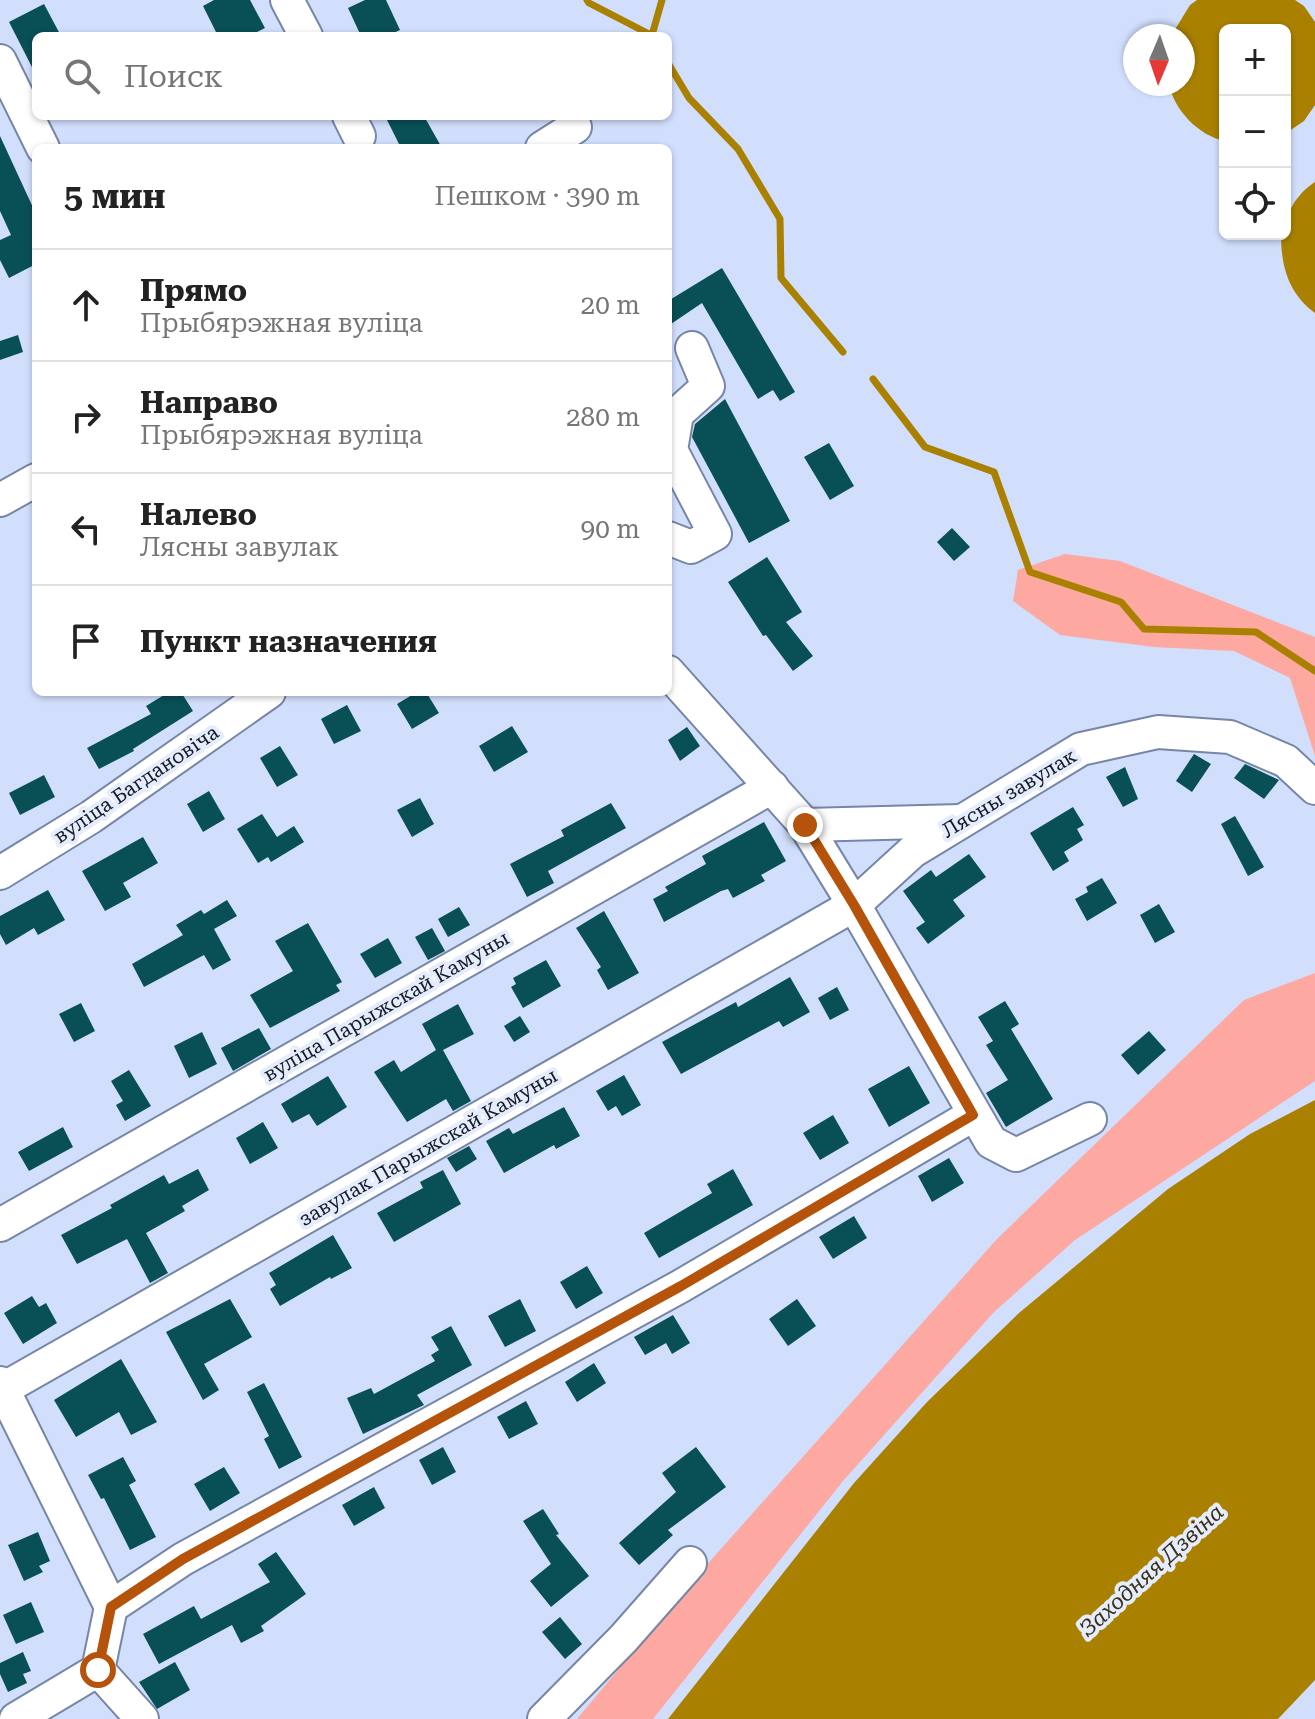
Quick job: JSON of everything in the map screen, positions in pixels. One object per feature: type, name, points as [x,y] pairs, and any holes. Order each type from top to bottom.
[{"type":"street","points":[[287,0],[304,32]]},
{"type":"street","points":[[0,61],[41,144]]},
{"type":"street","points":[[548,144],[575,127]]},
{"type":"street","points":[[672,440],[677,414],[708,386],[692,348]]},
{"type":"street","points":[[672,455],[715,534],[691,547],[672,540]]},
{"type":"street","points":[[0,500],[32,482]]},
{"type":"street","points":[[672,676],[805,825],[991,1142],[1016,1155],[1090,1119]]},
{"type":"street","name":"вуліца Багдановіча","points":[[0,873],[91,817],[263,696]]},
{"type":"street","name":"Лясны завулак","points":[[854,905],[913,851],[1081,749],[1158,732],[1230,737],[1286,761],[1315,788]]},
{"type":"street","name":"вуліца Парыжскай Камуны","points":[[0,1225],[772,787]]},
{"type":"street","points":[[805,825],[961,821]]},
{"type":"street","name":"завулак Парыжскай Камуны","points":[[1,1386],[854,905]]},
{"type":"street","points":[[111,1607],[183,1559],[681,1286],[973,1115]]},
{"type":"street","points":[[1,1386],[111,1607],[98,1670],[16,1719]]},
{"type":"street","points":[[544,1719],[623,1639],[690,1563]]},
{"type":"street","points":[[98,1670],[142,1719]]},
{"type":"shaded area","points":[[1065,554],[1120,561],[1315,637],[1315,756],[1290,678],[1234,651],[1154,647],[1060,635],[1013,601],[1018,570]]},
{"type":"shaded area","points":[[1315,973],[1315,1081],[1075,1240],[994,1312],[843,1481],[653,1719],[577,1719],[695,1578],[997,1239],[1244,1000]]},
{"type":"water","points":[[1197,0],[1295,0],[1304,6],[1315,22],[1315,105],[1304,121],[1291,130],[1291,24],[1219,24],[1219,139],[1206,134],[1189,120],[1173,96],[1195,96],[1195,24],[1178,24],[1190,5]]},
{"type":"water","points":[[1315,182],[1315,313],[1292,288],[1283,257],[1282,240],[1291,240],[1291,209]]},
{"type":"water","name":"Заходняя Дзвіна","points":[[1315,1100],[1315,1680],[1278,1719],[668,1719],[854,1483],[927,1402],[1019,1313],[1168,1189],[1250,1134]]},
{"type":"building","points":[[214,0],[250,0],[265,28],[257,32],[216,32],[203,6]]},
{"type":"building","points":[[365,0],[386,0],[400,30],[359,32],[348,8]]},
{"type":"building","points":[[44,4],[59,32],[32,32],[32,67],[9,22]]},
{"type":"building","points":[[387,120],[426,120],[440,144],[399,144]]},
{"type":"building","points":[[0,136],[32,205],[32,266],[9,278],[0,260],[0,240],[11,235],[0,211]]},
{"type":"building","points":[[722,268],[795,392],[780,401],[773,390],[758,399],[702,303],[672,323],[672,299]]},
{"type":"building","points":[[18,335],[23,352],[0,360],[0,341]]},
{"type":"building","points":[[725,399],[790,521],[749,543],[692,437],[695,424]]},
{"type":"building","points":[[829,443],[854,486],[830,500],[804,457]]},
{"type":"building","points":[[952,528],[970,547],[954,561],[937,542]]},
{"type":"building","points":[[767,557],[802,612],[786,622],[813,656],[793,671],[766,635],[763,636],[728,582]]},
{"type":"building","points":[[162,696],[184,696],[193,711],[134,751],[99,769],[87,748],[151,714],[146,706]]},
{"type":"building","points":[[410,696],[428,696],[439,713],[412,729],[397,704]]},
{"type":"building","points":[[347,705],[361,731],[334,744],[321,719]]},
{"type":"building","points":[[512,726],[528,752],[494,772],[479,746]]},
{"type":"building","points":[[687,727],[700,746],[680,761],[668,740]]},
{"type":"building","points":[[280,746],[298,775],[277,787],[260,758]]},
{"type":"building","points":[[1194,754],[1211,764],[1192,792],[1176,781]]},
{"type":"building","points":[[1245,764],[1279,780],[1264,799],[1234,778]]},
{"type":"building","points":[[1125,767],[1138,799],[1123,807],[1106,777]]},
{"type":"building","points":[[44,775],[55,797],[20,815],[9,793]]},
{"type":"building","points":[[209,791],[225,819],[203,832],[187,804]]},
{"type":"building","points":[[420,798],[434,824],[412,837],[397,810]]},
{"type":"building","points":[[611,803],[626,828],[548,871],[554,883],[527,897],[510,864],[564,836],[561,830]]},
{"type":"building","points":[[1073,807],[1084,825],[1077,829],[1083,840],[1064,852],[1069,861],[1053,871],[1030,833]]},
{"type":"building","points":[[262,814],[277,837],[294,826],[304,842],[271,862],[268,857],[258,863],[237,829]]},
{"type":"building","points":[[1235,816],[1264,867],[1248,876],[1221,824]]},
{"type":"building","points":[[764,822],[786,861],[761,875],[765,881],[733,898],[728,889],[721,891],[664,922],[653,899],[668,891],[665,887],[706,864],[702,856]]},
{"type":"building","points":[[143,837],[158,863],[123,883],[131,897],[105,911],[82,871]]},
{"type":"building","points":[[969,854],[986,877],[953,900],[965,916],[928,944],[916,928],[925,922],[903,891],[931,870],[936,877]]},
{"type":"building","points":[[1102,878],[1117,903],[1087,921],[1075,899],[1088,892],[1086,887]]},
{"type":"building","points":[[48,890],[65,920],[38,935],[34,928],[6,945],[0,934],[0,916]]},
{"type":"building","points":[[227,900],[237,916],[214,929],[231,960],[213,970],[204,955],[144,987],[132,964],[183,935],[176,925],[201,910],[204,914]]},
{"type":"building","points":[[1159,904],[1175,932],[1155,943],[1140,915]]},
{"type":"building","points":[[459,907],[470,925],[448,937],[438,919]]},
{"type":"building","points":[[604,911],[639,973],[608,990],[597,970],[601,967],[576,928]]},
{"type":"building","points":[[308,923],[342,982],[336,985],[340,991],[270,1028],[250,995],[293,971],[275,941]]},
{"type":"building","points":[[432,928],[445,951],[428,960],[415,937]]},
{"type":"building","points":[[388,938],[402,963],[375,978],[360,954]]},
{"type":"building","points":[[546,960],[561,986],[523,1008],[511,987],[516,984],[513,978]]},
{"type":"building","points":[[790,977],[810,1012],[783,1027],[779,1021],[681,1074],[662,1042],[736,1002],[738,1007]]},
{"type":"building","points":[[837,987],[849,1010],[830,1020],[818,998]]},
{"type":"building","points":[[1005,1001],[1019,1024],[1011,1029],[1053,1099],[1006,1127],[986,1093],[1008,1080],[986,1045],[993,1041],[978,1017]]},
{"type":"building","points":[[81,1003],[95,1031],[74,1042],[59,1014]]},
{"type":"building","points":[[458,1004],[474,1034],[443,1050],[471,1101],[453,1111],[446,1099],[407,1122],[374,1072],[394,1060],[401,1072],[436,1050],[422,1024]]},
{"type":"building","points":[[520,1016],[530,1032],[514,1042],[504,1026]]},
{"type":"building","points":[[259,1028],[271,1049],[233,1071],[221,1048]]},
{"type":"building","points":[[1149,1031],[1166,1050],[1138,1075],[1121,1055]]},
{"type":"building","points":[[202,1032],[217,1064],[189,1078],[174,1046]]},
{"type":"building","points":[[909,1066],[930,1103],[889,1127],[868,1089]]},
{"type":"building","points":[[129,1070],[151,1106],[125,1121],[116,1105],[123,1101],[111,1081]]},
{"type":"building","points":[[624,1075],[641,1105],[622,1116],[616,1106],[608,1111],[596,1091]]},
{"type":"building","points":[[328,1076],[347,1107],[317,1126],[309,1114],[292,1123],[281,1104]]},
{"type":"building","points":[[564,1107],[580,1136],[556,1149],[554,1145],[504,1173],[486,1141],[509,1128],[513,1134]]},
{"type":"building","points":[[833,1115],[849,1143],[820,1160],[803,1133]]},
{"type":"building","points":[[263,1122],[278,1148],[250,1164],[236,1138]]},
{"type":"building","points":[[63,1127],[73,1147],[29,1171],[18,1152]]},
{"type":"building","points":[[469,1146],[477,1159],[456,1172],[447,1158]]},
{"type":"building","points":[[949,1158],[964,1183],[932,1202],[918,1176]]},
{"type":"building","points":[[198,1169],[209,1190],[182,1206],[185,1211],[146,1233],[168,1273],[150,1283],[127,1239],[77,1264],[61,1235],[164,1175],[169,1184]]},
{"type":"building","points":[[733,1169],[753,1205],[659,1258],[644,1233],[712,1193],[707,1184]]},
{"type":"building","points":[[443,1170],[461,1204],[394,1242],[377,1213],[423,1188],[420,1182]]},
{"type":"building","points":[[854,1216],[867,1238],[833,1259],[819,1237]]},
{"type":"building","points":[[333,1235],[352,1268],[280,1306],[270,1289],[276,1285],[269,1273]]},
{"type":"building","points":[[587,1266],[603,1293],[576,1309],[560,1282]]},
{"type":"building","points":[[32,1296],[39,1307],[46,1303],[57,1323],[23,1344],[4,1313]]},
{"type":"building","points":[[230,1299],[252,1337],[204,1364],[219,1390],[203,1400],[166,1332]]},
{"type":"building","points":[[520,1299],[536,1331],[505,1347],[488,1316]]},
{"type":"building","points":[[797,1299],[816,1326],[788,1346],[769,1319]]},
{"type":"building","points":[[673,1315],[690,1343],[672,1354],[666,1343],[645,1355],[634,1337]]},
{"type":"building","points":[[451,1326],[472,1365],[417,1395],[424,1405],[363,1434],[347,1398],[371,1388],[374,1394],[435,1361],[431,1355],[439,1350],[431,1337]]},
{"type":"building","points":[[121,1359],[157,1422],[131,1435],[119,1412],[76,1437],[54,1400]]},
{"type":"building","points":[[594,1363],[606,1383],[577,1402],[565,1382]]},
{"type":"building","points":[[264,1383],[302,1457],[279,1469],[264,1439],[269,1436],[247,1392]]},
{"type":"building","points":[[526,1401],[538,1424],[509,1439],[497,1417]]},
{"type":"building","points":[[443,1447],[456,1472],[432,1485],[419,1460]]},
{"type":"building","points":[[696,1447],[726,1487],[668,1530],[673,1535],[639,1565],[619,1543],[676,1492],[662,1473]]},
{"type":"building","points":[[123,1457],[136,1481],[129,1485],[156,1537],[130,1550],[104,1498],[101,1499],[88,1475]]},
{"type":"building","points":[[224,1467],[240,1493],[210,1511],[194,1484]]},
{"type":"building","points":[[374,1487],[385,1508],[354,1526],[342,1505]]},
{"type":"building","points":[[543,1509],[559,1534],[556,1535],[589,1576],[551,1607],[530,1581],[551,1564],[523,1521]]},
{"type":"building","points":[[38,1532],[50,1561],[39,1566],[43,1572],[24,1581],[8,1545]]},
{"type":"building","points":[[276,1552],[306,1594],[261,1626],[264,1631],[241,1643],[232,1625],[159,1664],[143,1634],[194,1606],[201,1619],[270,1582],[258,1564]]},
{"type":"building","points":[[31,1602],[44,1632],[16,1644],[3,1615]]},
{"type":"building","points":[[560,1617],[582,1644],[565,1659],[542,1632]]},
{"type":"building","points":[[23,1652],[31,1671],[23,1674],[27,1683],[8,1692],[0,1674],[0,1663]]},
{"type":"building","points":[[175,1662],[190,1690],[157,1709],[139,1682]]},
{"type":"waterway","points":[[587,0],[645,32]]},
{"type":"waterway","points":[[653,32],[662,0]]},
{"type":"waterway","points":[[672,70],[689,98],[738,149],[780,219],[781,278],[843,352]]},
{"type":"waterway","points":[[873,379],[925,447],[994,472],[1030,572],[1121,602],[1144,629],[1256,632],[1315,671]]},
{"type":"route","points":[[98,1670],[111,1607],[183,1559],[681,1286],[973,1115],[805,825]]}]
